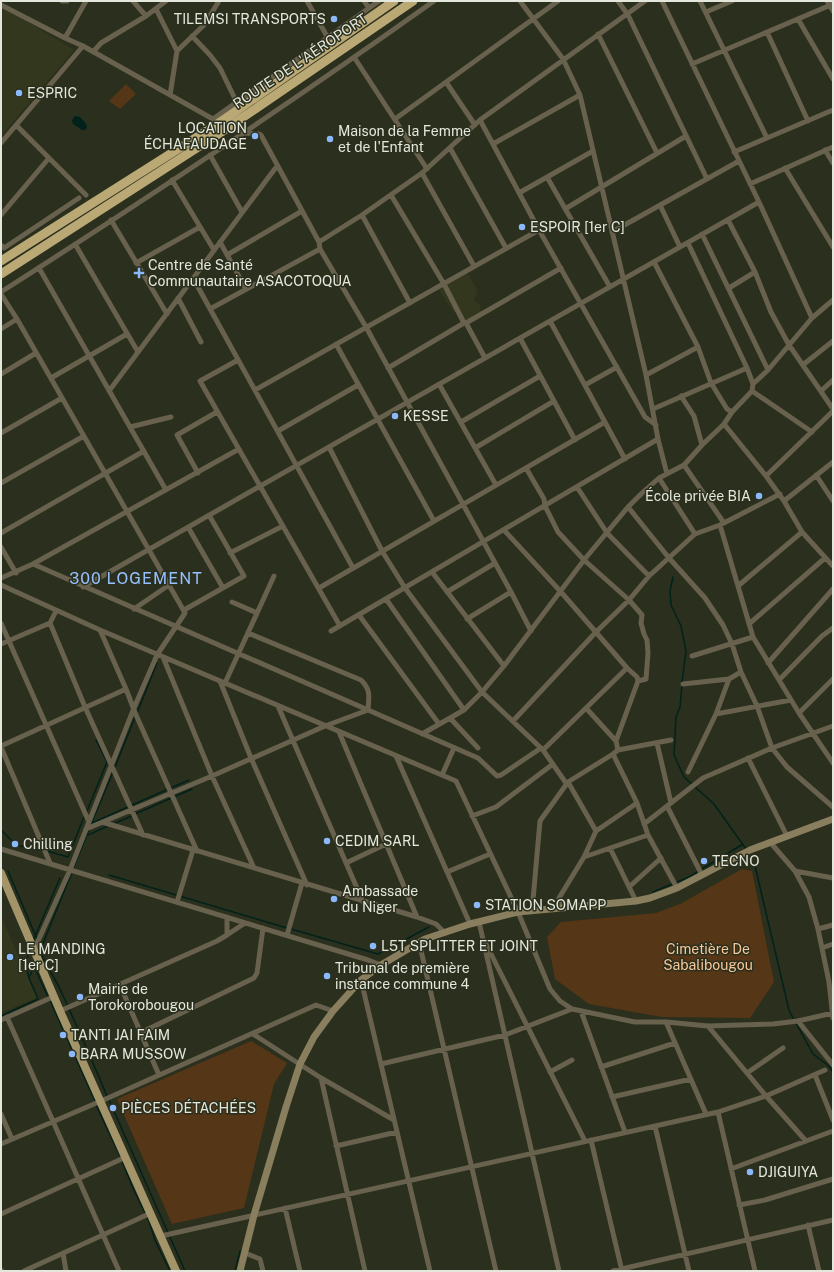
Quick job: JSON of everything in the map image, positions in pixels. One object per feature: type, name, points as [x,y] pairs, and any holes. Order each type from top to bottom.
[{"type":"highway","name":"ROUTE DE L'AÉROPORT","points":[[1,261],[216,121],[394,1]]},
{"type":"highway","name":"ROUTE DE L'AÉROPORT","points":[[1,274],[229,127],[413,1]]},
{"type":"main road","points":[[240,1271],[254,1215],[300,1064],[314,1037],[333,1011],[361,980],[381,965],[419,942],[444,932],[518,912],[636,901],[650,898],[677,888],[747,851],[833,819]]},
{"type":"main road","points":[[1,873],[60,1011],[176,1271]]},
{"type":"street","points":[[62,1],[67,1]]},
{"type":"street","points":[[65,38],[86,1]]},
{"type":"street","points":[[133,1],[146,16]]},
{"type":"street","points":[[93,52],[101,43],[146,16],[166,1]]},
{"type":"street","points":[[177,51],[204,25],[219,1]]},
{"type":"street","points":[[307,1],[328,38]]},
{"type":"street","points":[[364,1],[369,8]]},
{"type":"street","points":[[216,121],[237,103],[379,1]]},
{"type":"street","points":[[34,950],[70,870],[134,708],[157,655],[185,613],[1,293],[244,133],[434,1]]},
{"type":"street","points":[[520,1],[563,59],[580,95],[646,375],[658,439],[667,474]]},
{"type":"street","points":[[395,119],[558,1]]},
{"type":"street","points":[[618,1],[628,14],[707,179]]},
{"type":"street","points":[[319,242],[362,215],[422,173],[480,120],[645,1]]},
{"type":"street","points":[[662,1],[759,202],[812,318]]},
{"type":"street","points":[[700,1],[767,138]]},
{"type":"street","points":[[706,12],[732,1]]},
{"type":"street","points":[[692,64],[830,4],[833,11]]},
{"type":"street","points":[[1,5],[83,46],[216,121],[244,133],[261,135],[319,242],[320,249],[366,327],[531,631]]},
{"type":"street","points":[[156,9],[177,51],[170,95]]},
{"type":"street","points":[[798,19],[833,79]]},
{"type":"street","points":[[767,32],[808,120]]},
{"type":"street","points":[[598,34],[657,153]]},
{"type":"street","points":[[192,36],[210,54],[220,68],[237,103]]},
{"type":"street","points":[[1,143],[83,46]]},
{"type":"street","points":[[354,58],[427,169]]},
{"type":"street","points":[[446,82],[475,125]]},
{"type":"street","points":[[493,144],[580,95]]},
{"type":"street","points":[[734,152],[833,110]]},
{"type":"street","points":[[480,120],[539,230],[645,417],[656,425]]},
{"type":"street","points":[[16,125],[86,195]]},
{"type":"street","points":[[565,209],[686,136]]},
{"type":"street","points":[[750,184],[833,147]]},
{"type":"street","points":[[450,148],[506,248]]},
{"type":"street","points":[[825,150],[833,164]]},
{"type":"street","points":[[519,193],[593,151]]},
{"type":"street","points":[[210,155],[242,212]]},
{"type":"street","points":[[1,215],[50,158]]},
{"type":"street","points":[[612,232],[739,161]]},
{"type":"street","points":[[109,391],[277,166]]},
{"type":"street","points":[[785,168],[833,247]]},
{"type":"street","points":[[422,173],[474,266]]},
{"type":"street","points":[[547,177],[610,287]]},
{"type":"street","points":[[172,180],[214,250]]},
{"type":"street","points":[[391,195],[444,284],[485,358]]},
{"type":"street","points":[[1,245],[4,248],[79,198]]},
{"type":"street","points":[[83,586],[759,202]]},
{"type":"street","points":[[660,205],[680,247]]},
{"type":"street","points":[[227,255],[302,211]]},
{"type":"street","points":[[362,215],[410,303]]},
{"type":"street","points":[[111,220],[167,314]]},
{"type":"street","points":[[728,220],[755,272],[771,312],[789,345],[804,364],[833,410],[766,476]]},
{"type":"street","points":[[136,263],[200,227]]},
{"type":"street","points":[[255,390],[539,230]]},
{"type":"street","points":[[702,234],[768,370]]},
{"type":"street","points":[[220,242],[246,289]]},
{"type":"street","points":[[422,734],[464,710],[482,692],[504,666],[584,560],[628,507],[640,494],[659,478],[684,465],[724,424],[732,412],[752,390],[753,384],[747,368],[688,243]]},
{"type":"street","points":[[75,244],[138,352]]},
{"type":"street","points":[[210,309],[320,249]]},
{"type":"street","points":[[654,262],[698,347],[710,383],[727,409],[732,412]]},
{"type":"street","points":[[38,268],[166,490]]},
{"type":"street","points":[[388,368],[561,268]]},
{"type":"street","points":[[729,288],[755,272]]},
{"type":"street","points":[[193,278],[353,568]]},
{"type":"street","points":[[178,298],[201,342]]},
{"type":"street","points":[[753,384],[768,370],[812,318],[833,300]]},
{"type":"street","points":[[1,329],[17,320]]},
{"type":"street","points":[[550,321],[625,459]]},
{"type":"street","points":[[50,378],[127,334]]},
{"type":"street","points":[[520,338],[575,440]]},
{"type":"street","points":[[804,364],[833,342]]},
{"type":"street","points":[[336,344],[434,521]]},
{"type":"street","points":[[646,375],[698,347]]},
{"type":"street","points":[[1,374],[36,353]]},
{"type":"street","points":[[238,360],[200,381],[340,626]]},
{"type":"street","points":[[585,385],[617,367]]},
{"type":"street","points":[[652,409],[747,368]]},
{"type":"street","points":[[461,422],[540,376]]},
{"type":"street","points":[[821,391],[833,380]]},
{"type":"street","points":[[439,384],[496,485]]},
{"type":"street","points":[[278,431],[358,385]]},
{"type":"street","points":[[752,390],[812,432]]},
{"type":"street","points":[[682,396],[694,416],[702,445]]},
{"type":"street","points":[[1,433],[62,398]]},
{"type":"street","points":[[475,448],[554,401]]},
{"type":"street","points":[[198,472],[176,434],[217,412]]},
{"type":"street","points":[[130,427],[171,417]]},
{"type":"street","points":[[319,588],[605,422]]},
{"type":"street","points":[[724,424],[780,494],[802,532],[833,566]]},
{"type":"street","points":[[1,483],[84,436]]},
{"type":"street","points":[[331,631],[658,439]]},
{"type":"street","points":[[329,447],[382,551],[405,588],[482,692],[542,749],[567,782],[596,831]]},
{"type":"street","points":[[1,578],[16,573],[33,564],[239,450]]},
{"type":"street","points":[[1,533],[144,451]]},
{"type":"street","points":[[784,501],[833,462]]},
{"type":"street","points":[[684,465],[722,524],[753,637],[799,713],[833,763]]},
{"type":"street","points":[[526,468],[544,499],[545,506],[558,532],[584,560],[629,600],[642,615],[641,622],[647,640],[648,653],[646,679],[638,681]]},
{"type":"street","points":[[816,475],[833,501]]},
{"type":"street","points":[[659,478],[695,534]]},
{"type":"street","points":[[577,487],[607,533],[649,576]]},
{"type":"street","points":[[513,721],[596,632],[629,600],[649,576],[695,534],[722,524],[780,494]]},
{"type":"street","points":[[628,507],[669,558],[705,598],[723,625],[732,644],[741,672],[757,706],[772,748],[787,767],[833,807]]},
{"type":"street","points":[[184,610],[244,576],[209,515]]},
{"type":"street","points":[[230,553],[283,526]]},
{"type":"street","points":[[188,527],[223,588]]},
{"type":"street","points":[[504,530],[561,592],[627,668],[637,677],[638,681],[616,741]]},
{"type":"street","points":[[738,586],[802,532]]},
{"type":"street","points":[[1,547],[16,573]]},
{"type":"street","points":[[749,624],[825,558]]},
{"type":"street","points":[[447,592],[495,563]]},
{"type":"street","points":[[33,564],[478,758],[497,776],[501,775],[542,749],[627,668]]},
{"type":"street","points":[[432,572],[504,666]]},
{"type":"street","points":[[222,682],[238,654],[274,576]]},
{"type":"street","points":[[1,585],[56,611],[157,655],[456,781],[518,912],[550,990],[560,1001],[572,1009],[635,1022],[666,1022],[708,1026],[773,1024],[833,1014],[831,982],[809,897],[795,872],[770,842]]},
{"type":"street","points":[[134,609],[169,585]]},
{"type":"street","points":[[768,663],[833,589]]},
{"type":"street","points":[[467,619],[511,592]]},
{"type":"street","points":[[386,599],[464,710]]},
{"type":"street","points":[[232,602],[257,613]]},
{"type":"street","points":[[1,644],[50,623],[56,611]]},
{"type":"street","points":[[359,615],[439,724]]},
{"type":"street","points":[[1,623],[89,822]]},
{"type":"street","points":[[50,623],[85,707],[143,835]]},
{"type":"street","points":[[779,680],[822,636],[833,628]]},
{"type":"street","points":[[100,630],[172,793],[195,850],[177,902]]},
{"type":"street","points":[[248,633],[361,680],[366,685],[370,693],[368,710]]},
{"type":"street","points":[[692,656],[753,637]]},
{"type":"street","points":[[163,657],[212,776],[254,868]]},
{"type":"street","points":[[683,684],[729,679],[741,672]]},
{"type":"street","points":[[688,772],[716,714],[729,679]]},
{"type":"street","points":[[799,713],[833,679]]},
{"type":"street","points":[[222,682],[251,758],[304,884],[287,935]]},
{"type":"street","points":[[50,863],[1,746],[126,689]]},
{"type":"street","points":[[716,714],[791,700]]},
{"type":"street","points":[[278,706],[363,902]]},
{"type":"street","points":[[586,708],[616,741],[618,750]]},
{"type":"street","points":[[86,829],[325,726],[368,710]]},
{"type":"street","points":[[450,718],[478,748]]},
{"type":"street","points":[[644,824],[703,778],[772,748],[833,726]]},
{"type":"street","points":[[339,732],[417,918]]},
{"type":"street","points":[[532,911],[540,821],[567,782],[618,750],[671,740]]},
{"type":"street","points":[[658,743],[669,805],[702,875]]},
{"type":"street","points":[[442,775],[454,748]]},
{"type":"street","points":[[613,754],[637,802],[648,835],[677,888]]},
{"type":"street","points":[[396,756],[470,924]]},
{"type":"street","points":[[748,758],[787,836]]},
{"type":"street","points":[[472,816],[496,807],[553,764]]},
{"type":"street","points":[[560,908],[559,898],[584,857],[596,831],[637,802]]},
{"type":"street","points":[[102,822],[436,924],[444,932]]},
{"type":"street","points":[[584,857],[648,835]]},
{"type":"street","points":[[346,863],[386,844]]},
{"type":"street","points":[[610,848],[636,901]]},
{"type":"street","points":[[1,849],[287,935],[381,965]]},
{"type":"street","points":[[447,872],[490,854]]},
{"type":"street","points":[[629,888],[661,858]]},
{"type":"street","points":[[795,872],[832,876]]},
{"type":"street","points":[[226,935],[227,917]]},
{"type":"street","points":[[479,922],[559,1271]]},
{"type":"street","points":[[60,1011],[218,941],[245,923]]},
{"type":"street","points":[[818,929],[833,925]]},
{"type":"street","points":[[140,1033],[254,978],[257,973],[263,928]]},
{"type":"street","points":[[482,936],[585,1141]]},
{"type":"street","points":[[419,942],[496,1271]]},
{"type":"street","points":[[822,948],[833,944]]},
{"type":"street","points":[[361,980],[430,1271]]},
{"type":"street","points":[[120,985],[159,1076]]},
{"type":"street","points":[[1,1020],[54,996]]},
{"type":"street","points":[[1,1144],[159,1076],[316,1005],[333,1011]]},
{"type":"street","points":[[381,1064],[505,1035],[572,1009]]},
{"type":"street","points":[[580,1011],[625,1132]]},
{"type":"street","points":[[7,1017],[119,1271]]},
{"type":"street","points":[[798,1021],[833,1065]]},
{"type":"street","points":[[666,1022],[706,1114]]},
{"type":"street","points":[[708,1026],[746,1073],[806,1141]]},
{"type":"street","points":[[253,1034],[321,1078],[394,1120]]},
{"type":"street","points":[[601,1067],[675,1043]]},
{"type":"street","points":[[746,1073],[783,1048]]},
{"type":"street","points":[[550,1072],[572,1060]]},
{"type":"street","points":[[161,1236],[718,1112],[766,1096],[825,1070]]},
{"type":"street","points":[[815,1074],[833,1120]]},
{"type":"street","points":[[321,1078],[366,1271]]},
{"type":"street","points":[[612,1096],[691,1079]]},
{"type":"street","points":[[718,1112],[755,1271]]},
{"type":"street","points":[[1,1114],[12,1139]]},
{"type":"street","points":[[655,1126],[689,1271]]},
{"type":"street","points":[[731,1169],[833,1131]]},
{"type":"street","points":[[336,1146],[397,1132]]},
{"type":"street","points":[[591,1140],[622,1270]]},
{"type":"street","points":[[1,1214],[126,1157]]},
{"type":"street","points":[[739,1205],[764,1200],[833,1178]]},
{"type":"street","points":[[285,1208],[300,1271]]},
{"type":"street","points":[[24,1271],[151,1213]]},
{"type":"street","points":[[613,1271],[833,1220]]},
{"type":"street","points":[[808,1225],[819,1271]]},
{"type":"street","points":[[63,1253],[66,1271]]},
{"type":"street","points":[[245,1253],[260,1259],[263,1271]]},
{"type":"shaded area","name":"ESPRIC","points":[[1,5],[74,50],[1,136]]},
{"type":"shaded area","points":[[467,272],[478,291],[474,300],[480,304],[481,312],[467,321],[453,311],[438,289]]},
{"type":"shaded area","name":"LE MANDING [1er C]","points":[[1,916],[37,998],[1,1013]]},
{"type":"green space","points":[[126,84],[136,94],[120,109],[109,101]]},
{"type":"green space","name":"Cimetière De Sabalibougou","points":[[742,869],[752,871],[774,982],[750,1018],[662,1017],[589,1004],[555,979],[547,937],[561,922],[656,913],[680,904]]},
{"type":"green space","points":[[251,1041],[287,1063],[274,1084],[244,1208],[172,1224],[117,1099]]},
{"type":"water","points":[[75,116],[81,118],[87,126],[86,130],[82,130],[73,124],[72,120]]},
{"type":"waterway","points":[[673,577],[670,591],[671,605],[681,626],[686,651],[682,682]]},
{"type":"waterway","points":[[137,713],[157,663]]},
{"type":"waterway","points":[[682,686],[680,707],[676,717],[674,755],[684,777],[714,804],[746,849]]},
{"type":"waterway","points":[[115,767],[135,717]]},
{"type":"waterway","points":[[87,811],[107,762],[96,740]]},
{"type":"waterway","points":[[91,824],[113,772]]},
{"type":"waterway","points":[[132,805],[189,780]]},
{"type":"waterway","points":[[135,814],[192,789]]},
{"type":"waterway","points":[[92,823],[128,807]]},
{"type":"waterway","points":[[113,824],[132,816]]},
{"type":"waterway","points":[[47,851],[68,857],[84,817]]},
{"type":"waterway","points":[[88,835],[108,826]]},
{"type":"waterway","points":[[1,830],[19,846],[43,850]]},
{"type":"waterway","points":[[73,869],[89,830]]},
{"type":"waterway","points":[[653,892],[689,877],[743,844]]},
{"type":"waterway","points":[[748,855],[755,866],[789,1010],[794,1020]]},
{"type":"waterway","points":[[8,871],[37,939]]},
{"type":"waterway","points":[[40,951],[72,872]]},
{"type":"waterway","points":[[109,875],[287,928]]},
{"type":"waterway","points":[[33,941],[60,878]]},
{"type":"waterway","points":[[291,929],[378,954],[429,927]]},
{"type":"waterway","points":[[38,945],[45,962],[60,989],[107,1096]]},
{"type":"waterway","points":[[29,977],[25,963],[30,950]]},
{"type":"waterway","points":[[1,1016],[38,999],[29,978],[36,962]]},
{"type":"waterway","points":[[34,966],[48,997]]},
{"type":"waterway","points":[[50,1000],[95,1101]]},
{"type":"waterway","points":[[796,1023],[813,1054],[829,1066],[833,1072]]},
{"type":"waterway","points":[[109,1100],[185,1271]]},
{"type":"waterway","points":[[96,1105],[120,1156]]},
{"type":"waterway","points":[[122,1161],[149,1221],[155,1240],[170,1271]]},
{"type":"waterway","points":[[235,1271],[240,1251]]},
{"type":"place","name":"TILEMSI TRANSPORTS","points":[[334,19]]},
{"type":"place","name":"ESPRIC","points":[[19,93]]},
{"type":"place","name":"LOCATION ÉCHAFAUDAGE","points":[[255,136]]},
{"type":"place","name":"Maison de la Femme et de l'Enfant","points":[[330,139]]},
{"type":"place","name":"ESPOIR [1er C]","points":[[522,227]]},
{"type":"place","name":"Centre de Santé Communautaire ASACOTOQUA","points":[[139,273]]},
{"type":"place","name":"KESSE","points":[[395,416]]},
{"type":"place","name":"École privée BIA","points":[[759,496]]},
{"type":"place","name":"CEDIM SARL","points":[[327,841]]},
{"type":"place","name":"Chilling","points":[[15,844]]},
{"type":"place","name":"TECNO","points":[[704,861]]},
{"type":"place","name":"Ambassade du Niger","points":[[334,899]]},
{"type":"place","name":"STATION SOMAPP","points":[[477,905]]},
{"type":"place","name":"L5T SPLITTER ET JOINT","points":[[373,946]]},
{"type":"place","name":"LE MANDING [1er C]","points":[[10,957]]},
{"type":"place","name":"Tribunal de première instance commune 4","points":[[327,976]]},
{"type":"place","name":"Mairie de Torokorobougou","points":[[80,997]]},
{"type":"place","name":"TANTI JAI FAIM","points":[[63,1035]]},
{"type":"place","name":"BARA MUSSOW","points":[[72,1054]]},
{"type":"place","name":"PIÈCES DÉTACHÉES","points":[[113,1108]]},
{"type":"place","name":"DJIGUIYA","points":[[750,1172]]},
{"type":"district","name":"300 LOGEMENT","points":[[136,578]]}]
